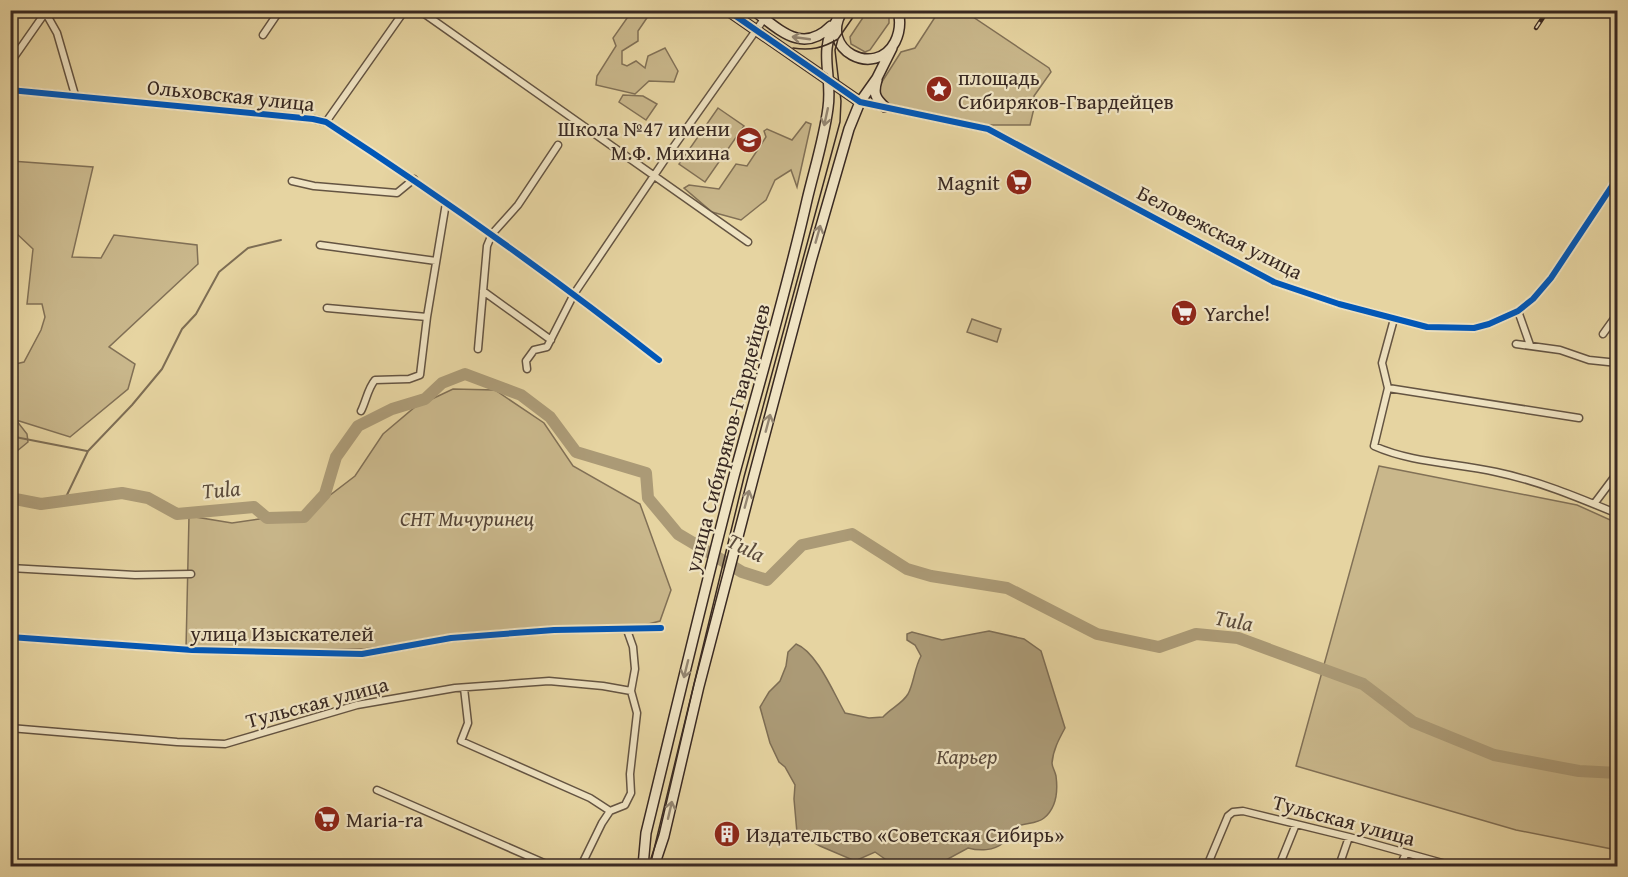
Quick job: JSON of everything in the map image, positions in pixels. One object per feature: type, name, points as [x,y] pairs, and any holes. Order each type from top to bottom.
[{"type":"main road","points":[[727,10],[860,102]]},
{"type":"main road","points":[[753,10],[789,36],[812,39],[824,33],[843,10]]},
{"type":"main road","points":[[837,20],[836,35],[844,49],[854,56],[869,60],[883,56],[892,48],[900,25],[898,10]]},
{"type":"main road","name":"улица Сибиряков-Гвардейцев","points":[[643,867],[646,833],[699,612],[794,258],[828,109],[830,90],[825,59],[827,41],[837,20]]},
{"type":"main road","name":"улица Сибиряков-Гвардейцев","points":[[654,867],[664,836],[716,617],[826,206],[849,129],[860,102],[878,78],[892,48]]},
{"type":"main road","points":[[878,78],[874,89],[876,98],[885,106]]},
{"type":"street","points":[[264,34],[280,10]]},
{"type":"street","points":[[326,122],[405,10]]},
{"type":"street","points":[[419,10],[748,242]]},
{"type":"street","points":[[10,63],[45,12],[57,33],[75,95]]},
{"type":"street","points":[[527,369],[526,361],[534,350],[547,347],[574,294],[764,19]]},
{"type":"street","name":"Ольховская улица","points":[[10,90],[326,122],[414,179],[492,234],[659,360]]},
{"type":"street","name":"Беловежская улица","points":[[860,102],[988,129],[1274,282],[1339,304],[1427,327],[1474,327],[1489,324],[1518,311],[1533,299],[1551,278],[1617,177]]},
{"type":"street","points":[[478,349],[486,246],[492,234],[518,204],[558,145]]},
{"type":"street","points":[[292,181],[314,186],[397,193],[414,179]]},
{"type":"street","points":[[361,411],[375,380],[409,379],[420,375],[446,203]]},
{"type":"street","points":[[320,245],[436,261]]},
{"type":"street","points":[[483,291],[551,340]]},
{"type":"street","points":[[327,308],[427,317]]},
{"type":"street","points":[[1518,311],[1530,345]]},
{"type":"street","points":[[1603,334],[1617,313]]},
{"type":"street","points":[[1394,320],[1382,363],[1388,388],[1374,446],[1392,454],[1494,471],[1536,481],[1617,514]]},
{"type":"street","points":[[1516,344],[1560,350],[1589,360],[1617,363]]},
{"type":"street","points":[[1388,388],[1579,418]]},
{"type":"street","points":[[1594,504],[1617,472]]},
{"type":"street","points":[[10,568],[135,574],[191,574]]},
{"type":"street","name":"улица Изыскателей","points":[[10,637],[192,650],[362,654],[451,638],[554,630],[661,628]]},
{"type":"street","points":[[581,867],[610,811],[625,805],[631,793],[630,774],[637,713],[631,691],[635,669],[633,646],[627,630]]},
{"type":"street","name":"Тульская улица","points":[[10,728],[225,744],[357,705],[464,688],[549,681],[631,691]]},
{"type":"street","points":[[464,688],[468,723],[461,741],[590,798],[610,811]]},
{"type":"street","points":[[377,790],[551,867]]},
{"type":"street","name":"Тульская улица","points":[[1207,867],[1228,816],[1233,812],[1243,811],[1349,837],[1453,867]]},
{"type":"street","points":[[1279,867],[1296,824]]},
{"type":"street","points":[[1339,867],[1349,837]]},
{"type":"street","points":[[1400,867],[1406,853]]},
{"type":"green space","points":[[868,10],[881,11],[889,16],[889,23],[870,50],[865,52],[851,44],[850,37]]},
{"type":"green space","points":[[632,11],[651,12],[638,31],[638,41],[622,51],[622,64],[627,66],[636,61],[645,68],[648,56],[665,48],[678,71],[674,82],[649,81],[635,94],[596,85],[597,76],[616,46],[613,38]]},
{"type":"green space","points":[[939,11],[964,11],[1049,68],[1051,72],[1034,96],[1035,104],[1030,125],[987,125],[887,104],[877,96],[878,88],[901,52],[915,48]]},
{"type":"green space","points":[[623,95],[643,96],[657,104],[646,120],[619,102]]},
{"type":"green space","points":[[718,108],[744,126],[705,182],[679,164]]},
{"type":"green space","points":[[806,122],[811,124],[797,187],[791,170],[775,180],[766,200],[741,220],[712,212],[684,188],[689,185],[719,189],[736,164],[747,166],[766,137],[764,131],[767,129],[792,140]]},
{"type":"green space","points":[[11,161],[93,167],[72,257],[101,258],[114,235],[197,245],[198,264],[109,347],[135,364],[128,389],[70,437],[16,420],[27,434],[28,442],[11,456],[11,365],[24,362],[41,330],[45,317],[42,304],[27,304],[33,249],[11,230]]},
{"type":"green space","points":[[972,319],[1001,329],[997,342],[967,332]]},
{"type":"green space","name":"СНТ Мичуринец","points":[[453,389],[495,390],[544,423],[573,466],[640,504],[671,590],[660,621],[625,630],[554,630],[451,638],[363,649],[186,649],[189,516],[232,523],[308,512],[355,476],[383,434],[415,407]]},
{"type":"green space","points":[[1379,466],[1577,505],[1617,523],[1617,850],[1516,830],[1296,766]]},
{"type":"water","name":"Карьер","points":[[989,631],[1024,639],[1041,651],[1065,728],[1053,758],[1052,765],[1057,787],[1054,804],[1048,814],[1041,820],[1014,828],[1005,841],[995,848],[982,850],[968,848],[935,866],[895,866],[875,852],[855,861],[797,833],[795,785],[785,767],[779,762],[770,743],[760,707],[769,692],[780,681],[788,652],[796,644],[811,655],[845,713],[869,718],[883,717],[908,694],[921,656],[915,645],[907,640],[907,634],[912,632],[942,640]]},
{"type":"waterway","points":[[41,504],[65,499],[88,451],[132,405],[162,369],[182,329],[196,314],[219,272],[248,248],[281,240]]},
{"type":"waterway","name":"Tula","points":[[10,498],[41,504],[122,493],[148,498],[177,514],[254,507],[267,518],[304,517],[325,494],[336,457],[358,426],[392,409],[425,399],[442,383],[465,374],[521,395],[550,417],[576,452],[646,473],[648,498],[678,534],[742,572],[767,580],[802,545],[852,534],[907,569],[931,576],[1007,588],[1097,634],[1159,647],[1196,634],[1238,638],[1363,684],[1413,722],[1494,755],[1579,771],[1618,773]]},
{"type":"waterway","points":[[10,436],[87,451]]},
{"type":"tram line","points":[[734,10],[827,74],[836,87]]},
{"type":"tram line","points":[[650,866],[744,477],[840,122],[841,101],[835,50],[838,39],[858,10]]},
{"type":"tram line","points":[[793,48],[816,48],[838,39]]},
{"type":"railway","points":[[1536,28],[1548,10]]},
{"type":"cycle path","points":[[727,10],[860,102],[988,129],[1274,282],[1339,304],[1427,327],[1474,328],[1518,311],[1533,299],[1551,278],[1618,177]]},
{"type":"cycle path","points":[[10,90],[326,122],[496,238],[659,360]]},
{"type":"cycle path","points":[[10,637],[192,650],[362,654],[451,638],[554,630],[661,628]]},
{"type":"place","name":"площадь Сибиряков-Гвардейцев","points":[[939,89]]},
{"type":"place","name":"Школа №47 имени М.Ф. Михина","points":[[749,140]]},
{"type":"place","name":"Magnit","points":[[1019,182]]},
{"type":"place","name":"Yarche!","points":[[1184,313]]},
{"type":"place","name":"Maria-ra","points":[[327,819]]},
{"type":"place","name":"Издательство «Советская Сибирь»","points":[[727,834]]}]
